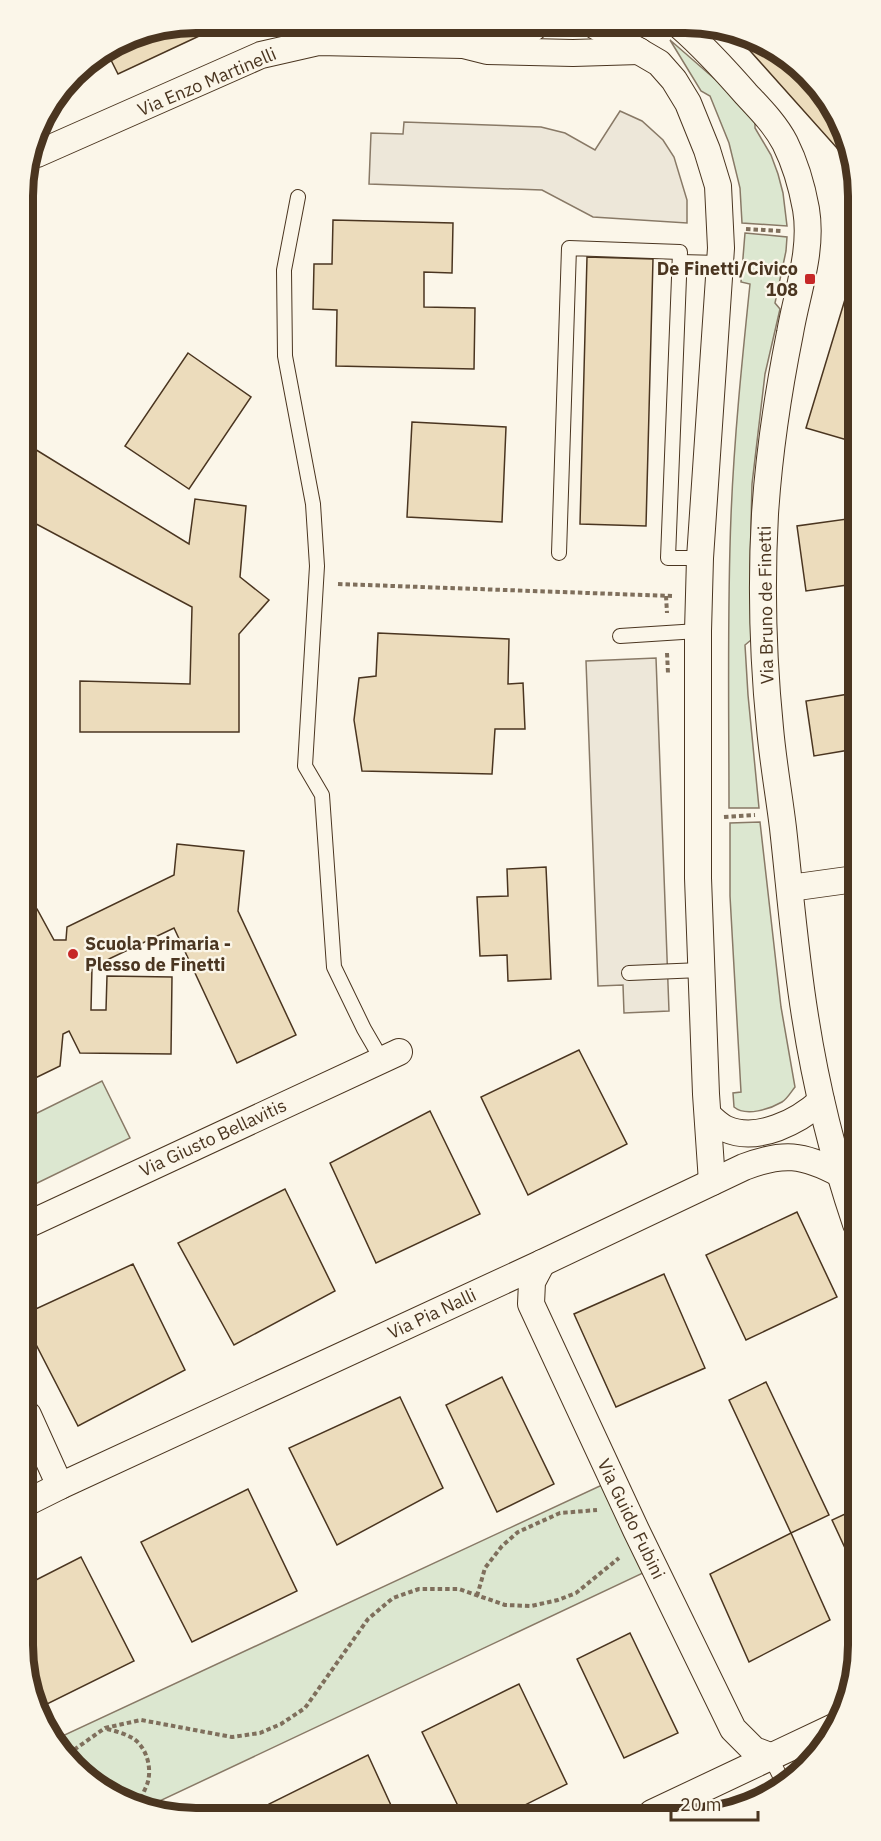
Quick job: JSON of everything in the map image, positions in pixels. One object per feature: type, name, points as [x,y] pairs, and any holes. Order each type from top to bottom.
[{"type":"street","points":[[463,45],[483,39],[491,33]]},
{"type":"street","points":[[504,51],[527,33]]},
{"type":"street","points":[[608,33],[659,63],[688,103],[718,186],[721,228],[720,263],[698,597],[698,856],[701,970],[712,1182]]},
{"type":"street","name":"Via Bruno de Finetti","points":[[687,33],[711,56],[778,131],[785,144],[806,208],[808,234],[804,268],[793,315],[775,419],[765,514],[764,627],[767,690],[805,1019],[821,1101],[848,1199]]},
{"type":"street","name":"Via Enzo Martinelli","points":[[39,153],[261,55],[318,42],[463,45]]},
{"type":"street","points":[[463,45],[487,51],[573,53],[641,51]]},
{"type":"street","points":[[790,888],[848,880]]},
{"type":"street","name":"Via Giusto Bellavitis","points":[[33,1222],[391,1056]]},
{"type":"street","points":[[708,1115],[727,1130],[745,1133],[760,1132],[793,1122],[808,1113],[821,1101]]},
{"type":"street","name":"Via Pia Nalli","points":[[33,1500],[760,1161],[787,1156],[809,1159],[840,1174]]},
{"type":"street","name":"Via Guido Fubini","points":[[542,1263],[532,1282],[531,1304],[610,1476],[733,1729],[754,1750],[770,1756]]},
{"type":"street","points":[[33,1426],[60,1486]]},
{"type":"street","points":[[662,1808],[823,1732]]},
{"type":"lane","points":[[298,196],[284,270],[285,356],[313,504],[317,566],[305,766],[322,795],[334,967],[364,1029],[391,1056]]},
{"type":"lane","points":[[559,553],[569,249],[680,252],[668,558],[700,558]]},
{"type":"lane","points":[[680,262],[720,263]]},
{"type":"lane","points":[[620,636],[698,631]]},
{"type":"lane","points":[[629,973],[701,970]]},
{"type":"lane","points":[[770,1756],[780,1776]]},
{"type":"path","points":[[721,228],[808,234]]},
{"type":"path","points":[[316,584],[698,597]]},
{"type":"path","points":[[666,596],[667,615]]},
{"type":"path","points":[[724,816],[764,815]]},
{"type":"path","points":[[477,1596],[485,1568],[502,1546],[519,1532],[560,1513],[601,1509]]},
{"type":"path","points":[[72,1751],[105,1728],[141,1720],[232,1737],[260,1733],[281,1724],[305,1708],[369,1619],[393,1598],[419,1589],[438,1587],[459,1589],[505,1605],[531,1606],[576,1593],[620,1557]]},
{"type":"path","points":[[105,1728],[136,1740],[148,1758],[150,1780],[141,1798]]},
{"type":"green space","points":[[670,40],[724,87],[755,119],[755,128],[771,155],[778,174],[787,226],[742,223],[740,188],[729,143],[710,96],[701,91]]},
{"type":"green space","points":[[745,233],[787,237],[775,303],[780,309],[765,374],[752,484],[751,640],[745,645],[759,808],[729,808],[731,516],[736,429],[750,284],[741,282]]},
{"type":"green space","points":[[760,822],[781,1007],[795,1087],[786,1099],[777,1105],[751,1112],[734,1107],[733,1093],[741,1092],[730,896],[730,823]]},
{"type":"green space","points":[[102,1081],[130,1138],[33,1185],[33,1115]]},
{"type":"green space","points":[[602,1485],[643,1573],[156,1803],[134,1796],[114,1786],[81,1760],[61,1737]]},
{"type":"shaded area","points":[[620,111],[642,121],[663,140],[674,157],[687,200],[687,223],[593,217],[542,190],[369,184],[371,133],[403,134],[404,122],[541,127],[565,133],[595,150]]},
{"type":"shaded area","points":[[656,658],[669,1011],[624,1013],[623,985],[598,986],[586,661]]},
{"type":"building","points":[[206,33],[118,74],[110,58],[134,45],[175,34]]},
{"type":"building","points":[[745,45],[776,60],[808,89],[821,105],[831,124],[842,154]]},
{"type":"building","points":[[333,220],[453,223],[452,273],[424,272],[424,307],[475,308],[474,369],[336,366],[337,310],[313,309],[314,264],[332,264]]},
{"type":"building","points":[[587,257],[653,259],[646,526],[580,524]]},
{"type":"building","points":[[848,289],[848,440],[806,428]]},
{"type":"building","points":[[188,353],[251,397],[189,489],[125,446]]},
{"type":"building","points":[[412,422],[506,427],[502,522],[407,517]]},
{"type":"building","points":[[33,448],[189,544],[195,499],[246,506],[240,577],[269,600],[239,634],[239,732],[80,732],[80,681],[190,684],[192,607],[33,522]]},
{"type":"building","points":[[848,519],[848,585],[806,591],[797,526]]},
{"type":"building","points":[[378,633],[509,639],[508,684],[523,683],[525,729],[495,729],[492,774],[362,771],[354,720],[359,678],[376,676]]},
{"type":"building","points":[[848,694],[848,750],[814,756],[806,701]]},
{"type":"building","name":"Scuola Primaria - Plesso de Finetti","points":[[177,844],[244,851],[238,911],[296,1035],[237,1063],[174,928],[92,967],[91,1010],[106,1010],[107,976],[172,977],[171,1054],[80,1053],[69,1031],[63,1034],[60,1066],[33,1079],[33,909],[37,909],[54,940],[66,940],[67,927],[174,875]]},
{"type":"building","points":[[546,867],[551,979],[508,981],[507,955],[480,956],[477,897],[508,896],[507,869]]},
{"type":"building","points":[[579,1050],[627,1144],[528,1195],[481,1097]]},
{"type":"building","points":[[430,1111],[480,1214],[376,1263],[330,1163]]},
{"type":"building","points":[[285,1189],[335,1291],[234,1345],[178,1243]]},
{"type":"building","points":[[797,1212],[837,1297],[746,1340],[706,1255]]},
{"type":"building","points":[[133,1264],[185,1370],[78,1426],[33,1339],[33,1310]]},
{"type":"building","points":[[664,1274],[705,1368],[616,1407],[574,1314]]},
{"type":"building","points":[[502,1377],[554,1484],[497,1512],[446,1405]]},
{"type":"building","points":[[766,1382],[829,1515],[791,1533],[729,1400]]},
{"type":"building","points":[[400,1397],[443,1488],[337,1545],[289,1448]]},
{"type":"building","points":[[248,1489],[297,1591],[192,1642],[141,1542]]},
{"type":"building","points":[[848,1513],[848,1554],[832,1520]]},
{"type":"building","points":[[791,1533],[830,1620],[749,1662],[710,1574]]},
{"type":"building","points":[[81,1557],[134,1661],[45,1705],[36,1677],[33,1656],[33,1581]]},
{"type":"building","points":[[630,1633],[678,1733],[624,1758],[577,1659]]},
{"type":"building","points":[[519,1684],[567,1784],[519,1808],[459,1808],[422,1732]]},
{"type":"building","points":[[368,1755],[392,1808],[271,1808],[269,1804]]},
{"type":"place","name":"De Finetti/Civico 108","points":[[810,279]]},
{"type":"place","name":"Scuola Primaria - Plesso de Finetti","points":[[73,954]]}]
